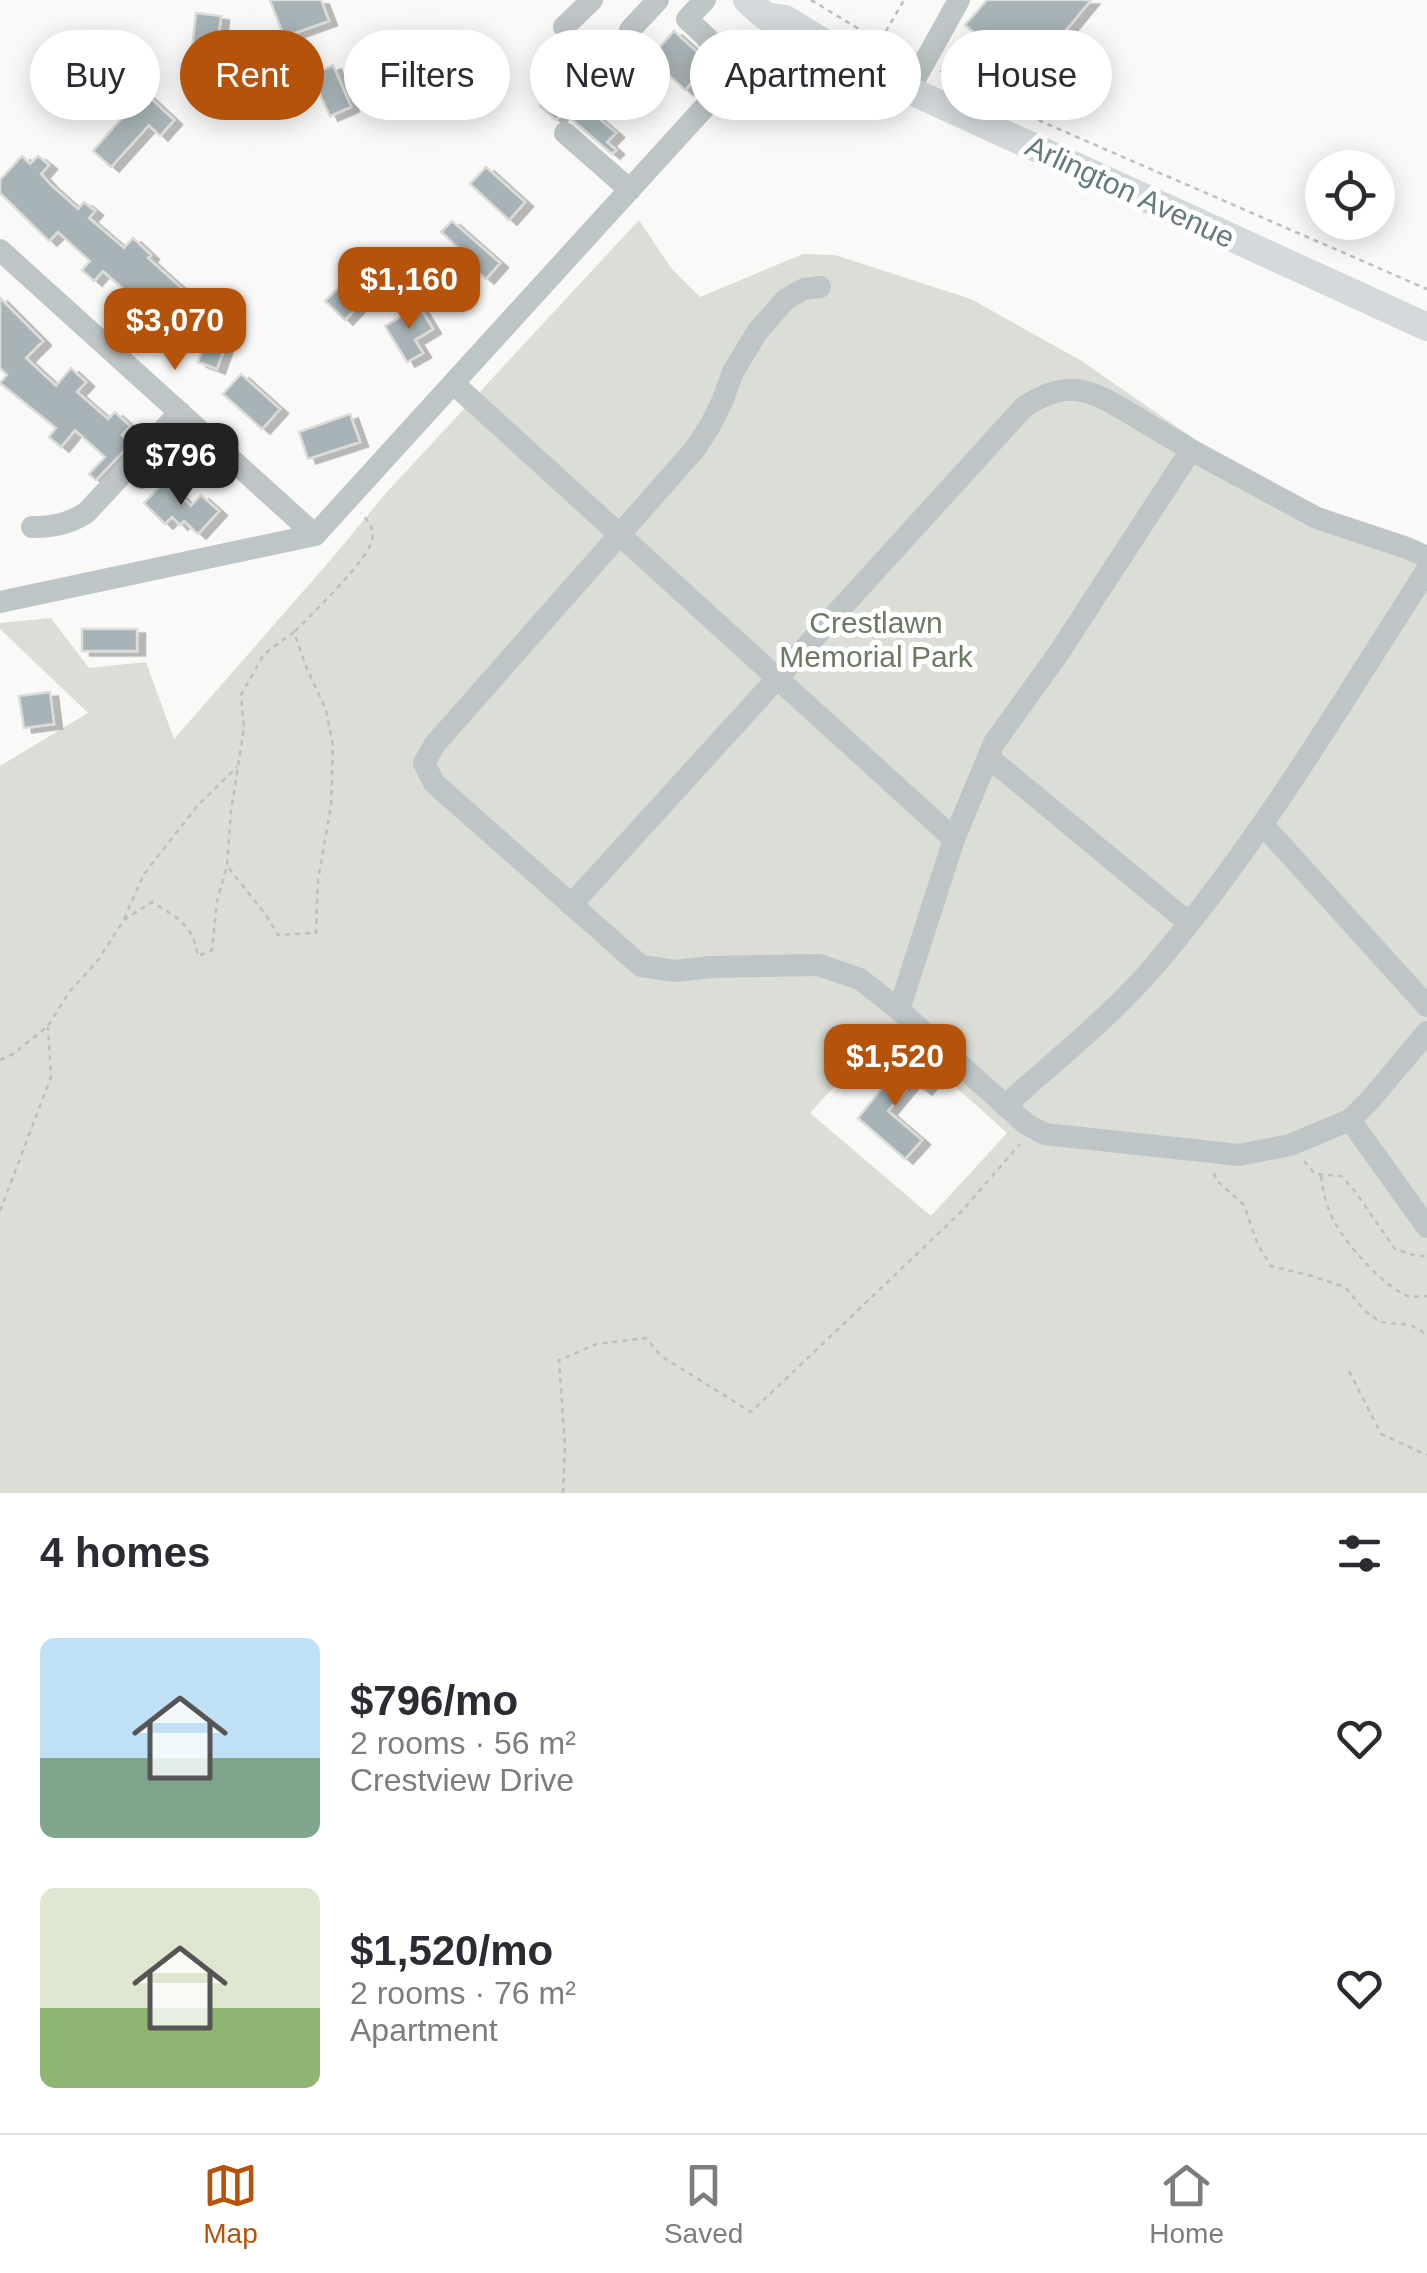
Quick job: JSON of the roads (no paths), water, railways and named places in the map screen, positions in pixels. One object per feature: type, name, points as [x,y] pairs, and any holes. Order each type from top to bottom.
[{"type":"main road","name":"Arlington Avenue","points":[[747,0],[764,16],[780,9],[810,30]]},
{"type":"main road","name":"Arlington Avenue","points":[[921,95],[1427,327]]},
{"type":"street","points":[[564,27],[592,0]]},
{"type":"street","points":[[630,30],[658,0]]},
{"type":"street","points":[[666,0],[698,30]]},
{"type":"street","points":[[687,20],[705,0]]},
{"type":"street","points":[[921,69],[959,0]]},
{"type":"street","points":[[0,602],[316,535],[693,120]]},
{"type":"street","points":[[566,133],[630,190]]},
{"type":"street","points":[[0,250],[316,535]]},
{"type":"street","points":[[820,287],[804,289],[786,299],[757,332],[742,354],[696,449],[435,744],[424,763],[434,783],[641,966],[676,972],[711,967],[819,964],[860,979],[900,1010],[1005,1106],[1046,1134],[1239,1156],[1290,1145],[1350,1120],[1427,1032]]},
{"type":"street","points":[[454,384],[954,839]]},
{"type":"street","points":[[571,905],[1024,407],[1043,395],[1070,390],[1098,394],[1317,518],[1427,557]]},
{"type":"street","points":[[141,478],[185,417]]},
{"type":"street","points":[[32,527],[52,527],[86,514],[185,417]]},
{"type":"street","points":[[900,1010],[954,839],[994,742],[1058,654],[1192,450]]},
{"type":"street","points":[[1005,1106],[1127,994],[1189,923],[1262,826],[1427,570]]},
{"type":"street","points":[[988,757],[1189,923]]},
{"type":"street","points":[[1262,826],[1427,1006]]},
{"type":"street","points":[[1350,1120],[1427,1228]]},
{"type":"park label","name":"Crestlawn Memorial Park","points":[[876,640]]}]
